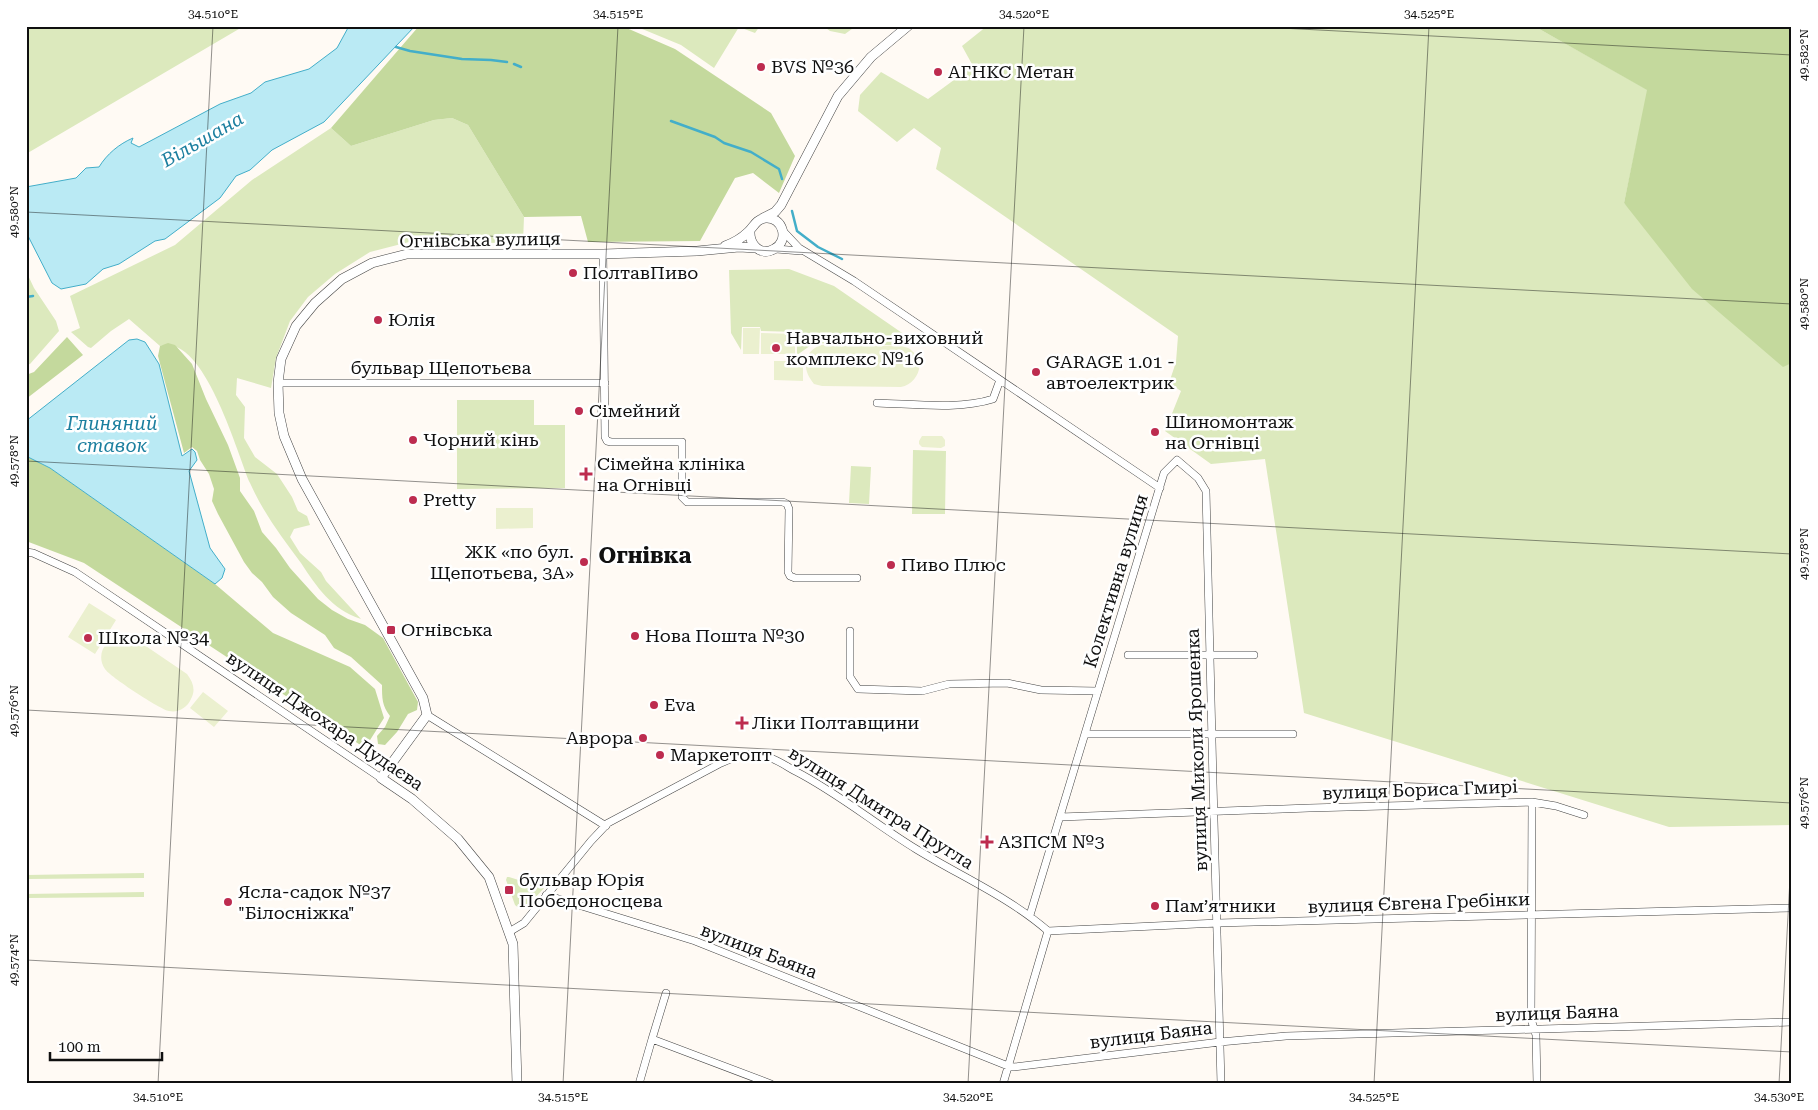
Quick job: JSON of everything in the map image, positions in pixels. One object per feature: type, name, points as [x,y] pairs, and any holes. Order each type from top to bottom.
[{"type":"street","points":[[776,248],[783,238],[781,205],[838,96],[871,57],[908,26]]},
{"type":"street","name":"Огнівська вулиця","points":[[697,251],[725,246],[734,242],[750,230],[753,224],[775,212],[781,205]]},
{"type":"street","points":[[763,218],[773,219],[782,228]]},
{"type":"street","name":"Колективна вулиця","points":[[782,228],[793,244],[854,281],[1160,488],[1030,915]]},
{"type":"street","points":[[750,230],[751,242],[756,248]]},
{"type":"street","name":"Огнівська вулиця","points":[[427,715],[423,698],[302,479],[284,436],[279,413],[278,383],[282,360],[296,326],[315,303],[342,280],[372,263],[407,254],[603,254],[697,251],[738,247],[756,248],[765,252],[776,248]]},
{"type":"street","name":"Колективна вулиця","points":[[776,248],[808,253]]},
{"type":"street","points":[[603,254],[605,437],[607,441],[682,442],[682,497],[684,500],[687,502],[783,502],[787,504],[789,509],[788,572],[790,576],[795,578],[856,578]]},
{"type":"street","points":[[877,403],[947,405],[981,403],[992,400],[1000,380]]},
{"type":"street","name":"бульвар Щепотьєва","points":[[278,383],[604,383]]},
{"type":"street","name":"вулиця Миколи Ярошенка","points":[[1160,488],[1164,473],[1177,460],[1198,478],[1206,491],[1221,1084]]},
{"type":"street","name":"вулиця Джохара Дудаєва","points":[[26,552],[33,553],[75,572],[412,798],[458,839],[489,877],[513,944],[517,1084]]},
{"type":"street","points":[[850,632],[850,678],[858,689],[922,691],[949,684],[1007,683],[1041,690],[1098,692]]},
{"type":"street","points":[[1128,655],[1254,655]]},
{"type":"street","points":[[381,778],[427,715],[606,826]]},
{"type":"street","points":[[1085,734],[1293,734]]},
{"type":"street","name":"вулиця Дмитра Пругла","points":[[509,932],[524,923],[606,826],[735,756],[758,754],[769,757],[809,778],[915,849],[1030,915],[1048,931]]},
{"type":"street","name":"вулиця Бориса Гмирі","points":[[1060,817],[1532,802],[1556,806],[1584,815]]},
{"type":"street","name":"вулиця Бориса Гмирі","points":[[1532,802],[1531,1019],[1536,1035],[1537,1084]]},
{"type":"street","name":"вулиця Баяна","points":[[546,895],[695,941],[1014,1067],[1220,1042],[1286,1036],[1792,1022]]},
{"type":"street","name":"вулиця Євгена Гребінки","points":[[1048,931],[1218,923],[1792,908]]},
{"type":"street","points":[[1003,1084],[1048,931]]},
{"type":"street","points":[[639,1084],[666,993]]},
{"type":"street","points":[[652,1039],[771,1084]]},
{"type":"green space","points":[[26,26],[244,26],[26,154]]},
{"type":"green space","points":[[419,26],[622,26],[675,49],[771,113],[795,156],[779,193],[753,173],[735,178],[700,241],[588,242],[581,216],[524,217],[468,125],[452,118],[434,120],[351,146],[331,128]]},
{"type":"green space","points":[[635,26],[760,26],[755,33],[739,27],[714,68],[681,45]]},
{"type":"green space","points":[[823,26],[856,26],[845,34],[830,31]]},
{"type":"green space","points":[[987,26],[1534,26],[1648,90],[1624,203],[1783,366],[1792,363],[1792,825],[1669,827],[1304,713],[1265,459],[1211,464],[1165,431],[1181,391],[1169,383],[1176,362],[1178,336],[936,169],[941,148],[914,128],[897,142],[858,111],[860,95],[881,72],[928,99],[973,66],[962,46]]},
{"type":"green space","points":[[1534,26],[1792,26],[1792,363],[1783,367],[1692,289],[1624,203],[1647,90]]},
{"type":"green space","points":[[452,118],[468,125],[524,217],[523,243],[409,242],[370,252],[335,274],[308,297],[290,321],[276,358],[271,388],[237,378],[236,395],[245,407],[244,438],[255,457],[277,474],[292,497],[298,511],[307,516],[310,525],[294,529],[290,537],[300,553],[321,572],[326,581],[361,619],[350,615],[326,596],[273,524],[250,483],[217,398],[191,357],[176,347],[160,346],[129,319],[91,348],[88,347],[71,332],[80,328],[70,296],[175,245],[252,180],[331,128],[351,146],[434,120]]},
{"type":"green space","points":[[789,269],[834,286],[921,346],[814,343],[797,355],[797,332],[761,331],[760,327],[742,327],[741,350],[731,333],[729,270]]},
{"type":"green space","points":[[26,271],[34,288],[56,321],[59,331],[30,364],[26,365]]},
{"type":"green space","points":[[743,328],[760,328],[759,354],[743,354]]},
{"type":"green space","points":[[761,333],[795,334],[795,354],[761,354]]},
{"type":"green space","points":[[67,337],[83,355],[26,399],[26,375],[34,372]]},
{"type":"green space","points":[[168,343],[175,345],[192,364],[228,445],[240,478],[240,491],[254,511],[262,532],[290,568],[318,599],[332,610],[348,619],[365,625],[383,638],[418,702],[417,710],[408,714],[397,732],[385,745],[378,744],[377,736],[385,727],[390,716],[383,702],[382,685],[351,657],[334,648],[325,635],[291,613],[273,597],[262,582],[252,573],[244,562],[212,501],[214,489],[209,474],[200,460],[197,451],[192,447],[184,453],[158,356],[160,346]]},
{"type":"green space","points":[[821,345],[901,346],[910,349],[916,356],[919,361],[918,372],[912,382],[901,387],[822,386],[814,384],[807,373],[806,362],[810,352]]},
{"type":"green space","points":[[774,361],[803,361],[803,381],[774,380]]},
{"type":"green space","points":[[457,400],[534,400],[534,425],[565,425],[565,488],[457,489]]},
{"type":"green space","points":[[922,436],[942,436],[945,440],[945,446],[941,448],[922,447],[919,441]]},
{"type":"green space","points":[[913,450],[946,451],[945,514],[912,514]]},
{"type":"green space","points":[[26,456],[50,468],[215,584],[273,633],[350,667],[375,689],[384,718],[365,748],[84,563],[26,541]]},
{"type":"green space","points":[[851,466],[871,467],[869,504],[849,503]]},
{"type":"green space","points":[[496,508],[533,508],[533,528],[496,529]]},
{"type":"green space","points":[[89,603],[116,620],[95,654],[68,637]]},
{"type":"green space","points":[[122,635],[134,638],[187,674],[194,689],[193,696],[185,707],[176,711],[164,709],[125,685],[105,669],[101,658],[104,648],[111,639]]},
{"type":"green space","points":[[203,692],[228,711],[214,727],[190,708]]},
{"type":"green space","points":[[144,873],[144,878],[26,879],[26,875]]},
{"type":"green space","points":[[507,877],[544,888],[526,908],[520,909],[515,905],[506,880]]},
{"type":"green space","points":[[144,892],[144,897],[26,898],[26,894]]},
{"type":"water","points":[[349,26],[415,26],[324,122],[272,150],[250,170],[236,176],[220,198],[165,239],[155,241],[119,264],[103,269],[86,284],[61,289],[52,283],[26,232],[26,187],[76,178],[86,168],[99,167],[114,150],[133,138],[131,143],[139,147],[220,104],[251,93],[265,82],[309,69],[337,48]]},
{"type":"water","name":"Глиняний ставок","points":[[137,339],[145,342],[159,364],[182,456],[192,449],[195,452],[197,460],[189,471],[210,548],[225,569],[222,578],[215,584],[50,468],[26,456],[26,421],[129,340]]},
{"type":"waterway","points":[[396,47],[462,59],[507,62]]},
{"type":"waterway","points":[[514,64],[521,67]]},
{"type":"waterway","points":[[671,121],[751,152],[779,169],[782,179]]},
{"type":"waterway","points":[[792,211],[797,231],[818,247],[842,259]]},
{"type":"waterway","name":"Вільшана","points":[[26,297],[33,296]]},
{"type":"place","name":"BVS №36","points":[[761,67]]},
{"type":"place","name":"АГНКС Метан","points":[[938,72]]},
{"type":"place","name":"ПолтавПиво","points":[[573,273]]},
{"type":"place","name":"Юлія","points":[[378,320]]},
{"type":"place","name":"Навчально-виховний комплекс №16","points":[[776,348]]},
{"type":"place","name":"GARAGE 1.01 - автоелектрик","points":[[1036,372]]},
{"type":"place","name":"Сімейний","points":[[579,411]]},
{"type":"place","name":"Шиномонтаж на Огнівці","points":[[1155,432]]},
{"type":"place","name":"Чорний кінь","points":[[413,440]]},
{"type":"place","name":"Сімейна клініка на Огнівці","points":[[586,474]]},
{"type":"place","name":"Pretty","points":[[413,500]]},
{"type":"place","name":"ЖК «по бул. Щепотьєва, 3А»","points":[[584,562]]},
{"type":"place","name":"Пиво Плюс","points":[[891,565]]},
{"type":"place","name":"Огнівська","points":[[391,630]]},
{"type":"place","name":"Нова Пошта №30","points":[[635,636]]},
{"type":"place","name":"Школа №34","points":[[88,638]]},
{"type":"place","name":"Eva","points":[[654,705]]},
{"type":"place","name":"Ліки Полтавщини","points":[[742,723]]},
{"type":"place","name":"Аврора","points":[[643,738]]},
{"type":"place","name":"Маркетопт","points":[[660,755]]},
{"type":"place","name":"АЗПСМ №3","points":[[987,842]]},
{"type":"place","name":"бульвар Юрія Побєдоносцева","points":[[509,890]]},
{"type":"place","name":"Ясла-садок №37 \"Білосніжка\"","points":[[228,902]]},
{"type":"place","name":"Памʼятники","points":[[1155,906]]},
{"type":"district","name":"Огнівка","points":[[645,555]]}]
